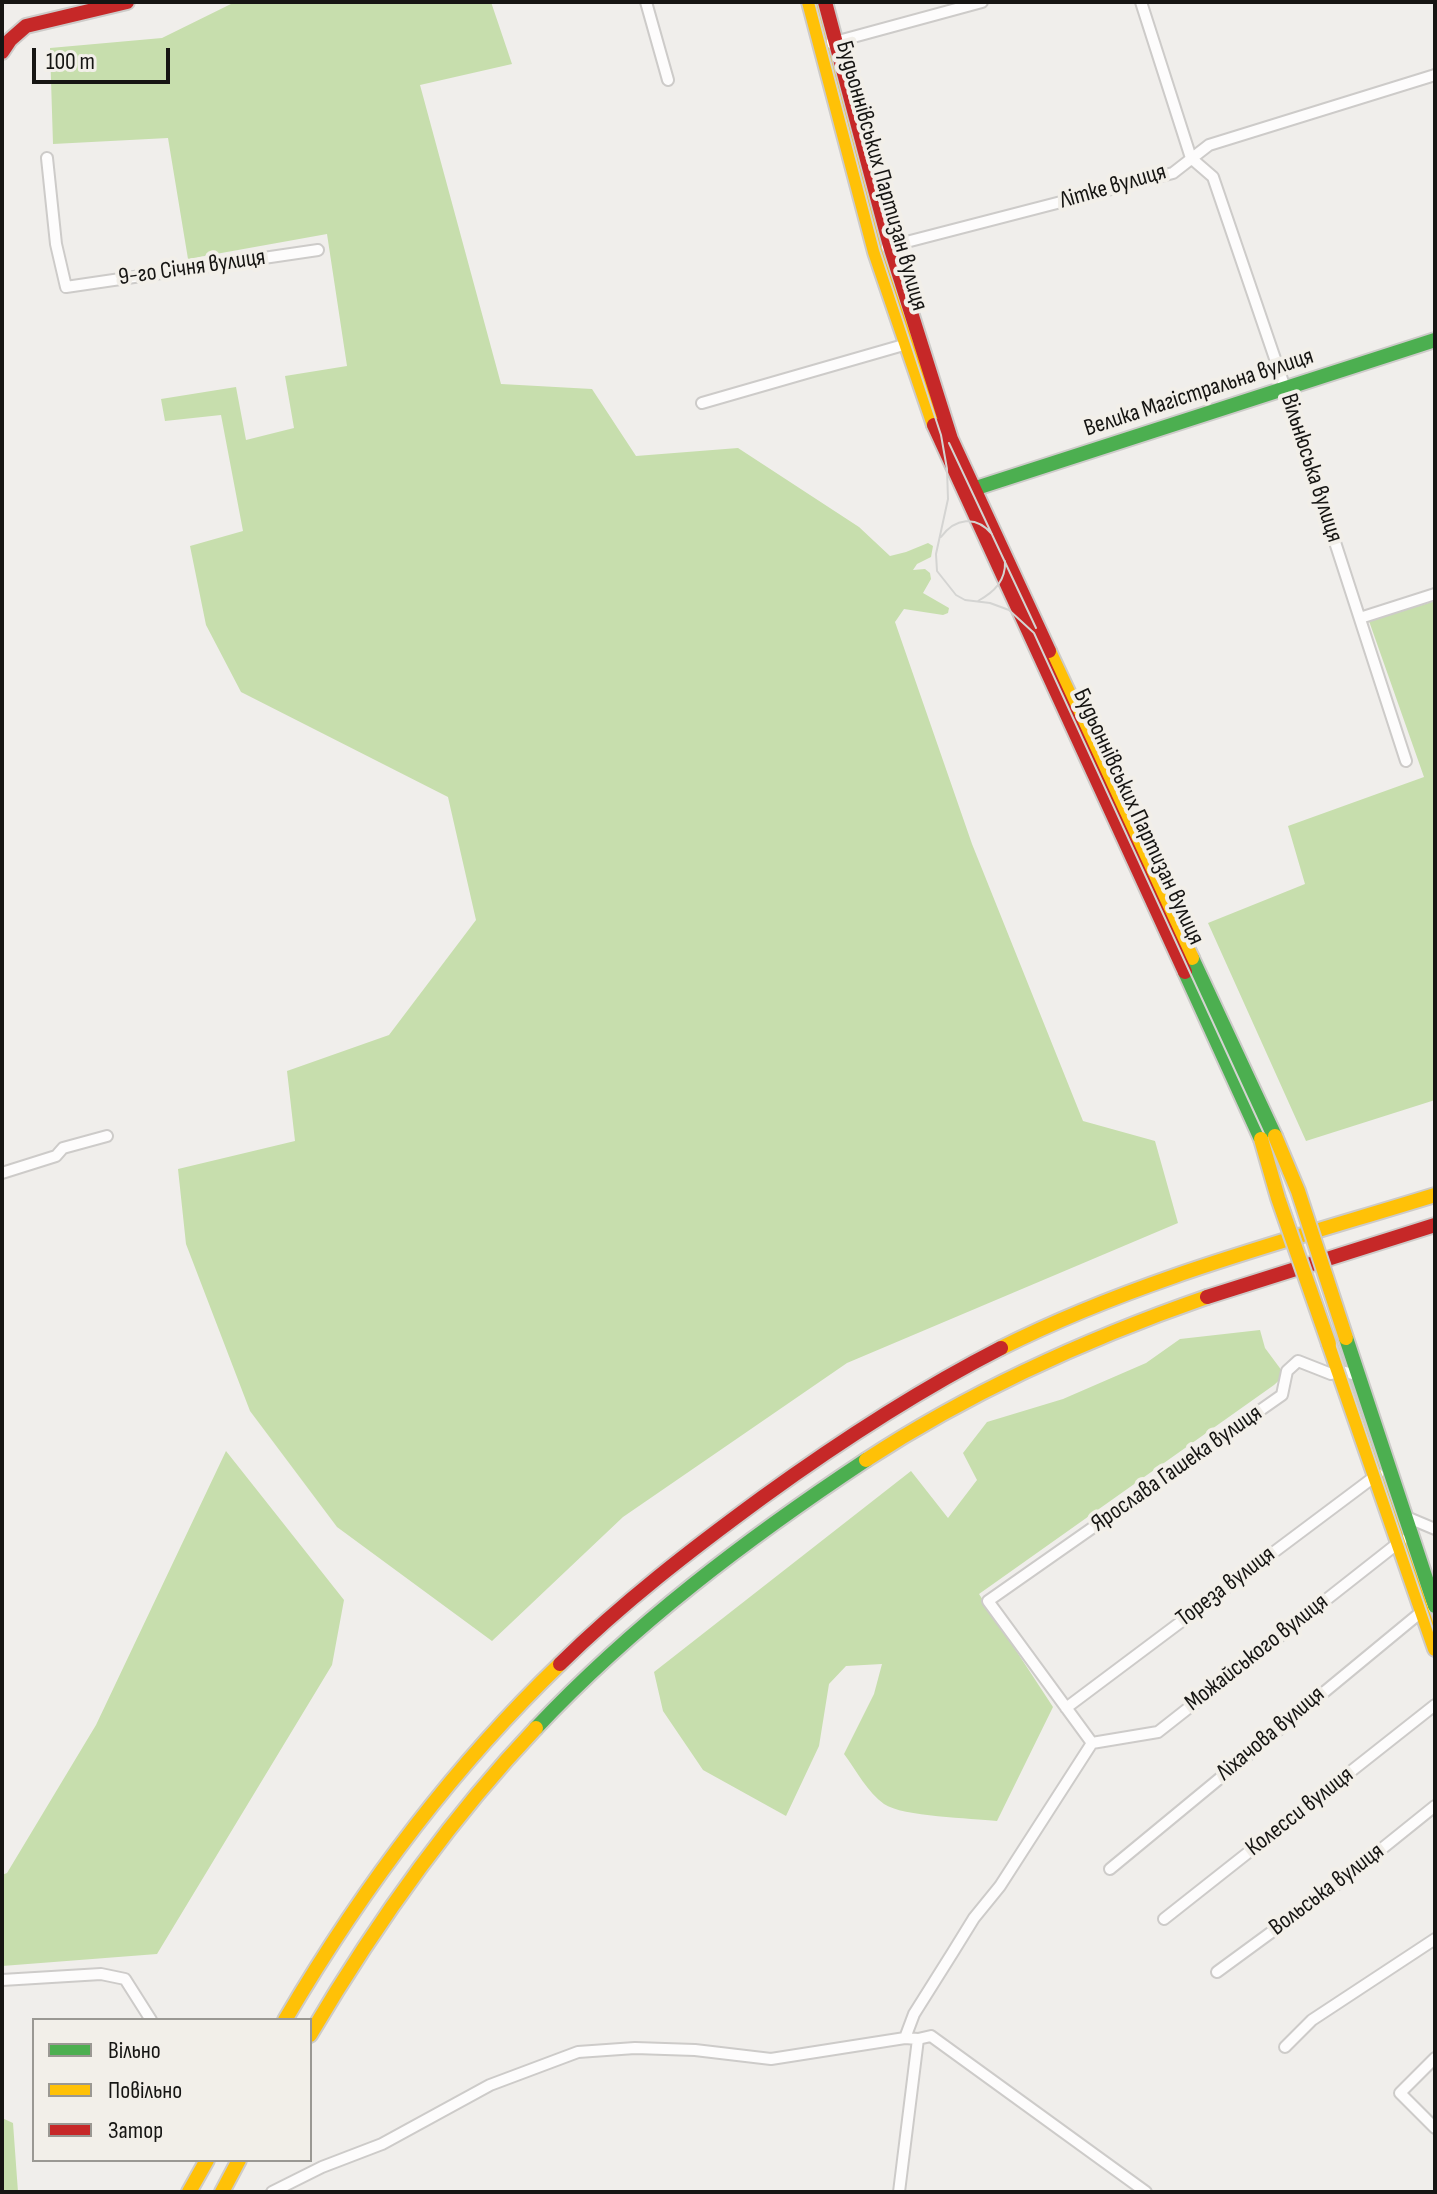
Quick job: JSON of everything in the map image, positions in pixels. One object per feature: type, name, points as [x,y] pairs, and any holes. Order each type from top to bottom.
[{"type":"main road","points":[[2,52],[26,26],[127,2]]},
{"type":"main road","name":"Будьоннівських Партизан вулиця","points":[[809,2],[829,43],[951,439],[971,489],[1268,1137],[1298,1191],[1358,1375],[1382,1472],[1430,1607],[1435,1649]]},
{"type":"main road","name":"Будьоннівських Партизан вулиця","points":[[825,2],[829,43],[875,252],[938,436],[971,489]]},
{"type":"main road","name":"Велика Магістральна вулиця","points":[[971,489],[1435,340]]},
{"type":"main road","name":"Будьоннівських Партизан вулиця","points":[[1268,1137],[1278,1198],[1329,1344],[1382,1472]]},
{"type":"main road","points":[[286,2018],[348,1916],[399,1846],[457,1774],[529,1695],[637,1593],[821,1455],[941,1380],[1008,1344],[1091,1308],[1179,1275],[1435,1195]]},
{"type":"main road","points":[[312,2032],[374,1931],[424,1861],[477,1794],[554,1709],[655,1616],[838,1477],[955,1405],[1019,1372],[1104,1335],[1189,1303],[1435,1225]]},
{"type":"main road","points":[[189,2192],[206,2162]]},
{"type":"main road","points":[[222,2192],[238,2162]]},
{"type":"street","points":[[646,2],[668,80]]},
{"type":"street","points":[[829,43],[982,2]]},
{"type":"street","name":"Вільнюська вулиця","points":[[1141,2],[1191,158],[1213,177],[1406,761]]},
{"type":"street","name":"Літке вулиця","points":[[875,252],[1173,173],[1209,145],[1435,75]]},
{"type":"street","name":"9-го Січня вулиця","points":[[47,158],[56,244],[66,287],[318,250]]},
{"type":"street","points":[[702,403],[907,344]]},
{"type":"street","points":[[1360,618],[1435,594]]},
{"type":"street","points":[[2,1173],[56,1156],[63,1148],[107,1136]]},
{"type":"street","name":"Ярослава Гашека вулиця","points":[[1066,1708],[988,1601],[1282,1395],[1287,1371],[1298,1361],[1331,1374],[1340,1371],[1358,1375]]},
{"type":"street","name":"Тореза вулиця","points":[[1066,1708],[1382,1472]]},
{"type":"street","points":[[1397,1518],[1435,1529]]},
{"type":"street","name":"Можайського вулиця","points":[[1092,1743],[1158,1732],[1405,1539]]},
{"type":"street","name":"Ліхачова вулиця","points":[[1110,1869],[1430,1607]]},
{"type":"street","name":"Колесси вулиця","points":[[1164,1919],[1435,1705]]},
{"type":"street","points":[[905,2038],[914,2014],[967,1929],[1000,1886],[1092,1743],[1066,1708]]},
{"type":"street","name":"Вольська вулиця","points":[[1217,1972],[1348,1876],[1435,1806]]},
{"type":"street","points":[[1285,2047],[1312,2020],[1435,1939]]},
{"type":"street","points":[[2,1980],[101,1974],[125,1979],[150,2018]]},
{"type":"street","points":[[272,2192],[322,2167],[382,2144],[490,2085],[578,2052],[635,2048],[695,2050],[771,2059],[931,2036],[1146,2192]]},
{"type":"street","points":[[899,2192],[918,2039]]},
{"type":"street","points":[[1435,2058],[1400,2093],[1435,2128]]},
{"type":"green space","points":[[235,2],[491,2],[512,64],[420,85],[501,384],[592,389],[636,456],[738,448],[859,527],[890,556],[928,543],[933,546],[931,557],[917,564],[913,570],[925,569],[930,573],[931,579],[923,593],[949,608],[948,613],[943,615],[904,609],[895,622],[972,844],[1083,1121],[1155,1141],[1178,1223],[847,1363],[623,1517],[492,1641],[337,1527],[250,1411],[186,1244],[178,1169],[295,1141],[287,1071],[389,1035],[476,920],[448,797],[241,692],[206,625],[190,546],[243,531],[221,415],[165,421],[161,399],[236,387],[246,440],[294,428],[285,376],[347,366],[327,234],[188,259],[168,138],[53,144],[50,48],[162,38]]},
{"type":"green space","points":[[1435,601],[1435,1100],[1306,1141],[1208,923],[1305,884],[1288,826],[1424,777],[1369,621]]},
{"type":"green space","points":[[1260,1330],[1265,1348],[1285,1375],[979,1594],[1053,1707],[997,1821],[906,1812],[884,1804],[862,1781],[844,1754],[874,1694],[882,1664],[846,1666],[829,1684],[819,1746],[786,1816],[703,1770],[663,1711],[654,1672],[911,1471],[948,1518],[977,1480],[963,1453],[987,1422],[1063,1399],[1146,1363],[1180,1339]]},
{"type":"green space","points":[[226,1451],[344,1600],[332,1665],[157,1954],[2,1966],[2,1875],[7,1873],[96,1725]]},
{"type":"green space","points":[[2,2118],[13,2123],[18,2192],[2,2192]]},
{"type":"tram line","points":[[815,2],[880,250],[941,435],[948,499],[936,554],[937,571],[956,595],[1009,610],[1034,633],[1266,1138],[1435,1635]]},
{"type":"tram line","points":[[949,443],[1036,628]]},
{"type":"tram line","points":[[941,537],[953,526],[966,521],[979,524],[992,534]]},
{"type":"tram line","points":[[978,601],[998,585],[1005,561]]},
{"type":"traffic: fast","points":[[967,491],[1435,340]]},
{"type":"traffic: fast","points":[[1192,958],[1275,1136]]},
{"type":"traffic: fast","points":[[1185,972],[1261,1139]]},
{"type":"traffic: fast","points":[[1346,1338],[1435,1606]]},
{"type":"traffic: fast","points":[[536,1728],[612,1654],[693,1585],[778,1520],[866,1460]]},
{"type":"traffic: slow","points":[[809,2],[875,252],[934,425]]},
{"type":"traffic: slow","points":[[1049,651],[1192,958]]},
{"type":"traffic: slow","points":[[1275,1136],[1298,1191],[1346,1338]]},
{"type":"traffic: slow","points":[[1261,1139],[1278,1198],[1329,1344]]},
{"type":"traffic: slow","points":[[1001,1348],[1053,1323],[1160,1281],[1435,1195]]},
{"type":"traffic: slow","points":[[866,1460],[947,1411],[1031,1368],[1118,1330],[1207,1297]]},
{"type":"traffic: slow","points":[[1329,1344],[1435,1649]]},
{"type":"traffic: slow","points":[[286,2018],[345,1924],[410,1832],[482,1746],[560,1664]]},
{"type":"traffic: slow","points":[[312,2032],[414,1875],[473,1800],[536,1728]]},
{"type":"traffic: slow","points":[[189,2192],[206,2162]]},
{"type":"traffic: slow","points":[[222,2192],[238,2162]]},
{"type":"traffic: jam","points":[[2,52],[26,26],[127,2]]},
{"type":"traffic: jam","points":[[825,2],[890,246],[951,439],[1049,651]]},
{"type":"traffic: jam","points":[[934,425],[1185,972]]},
{"type":"traffic: jam","points":[[1207,1297],[1435,1225]]},
{"type":"traffic: jam","points":[[560,1664],[658,1577],[763,1497],[879,1418],[1001,1348]]}]
